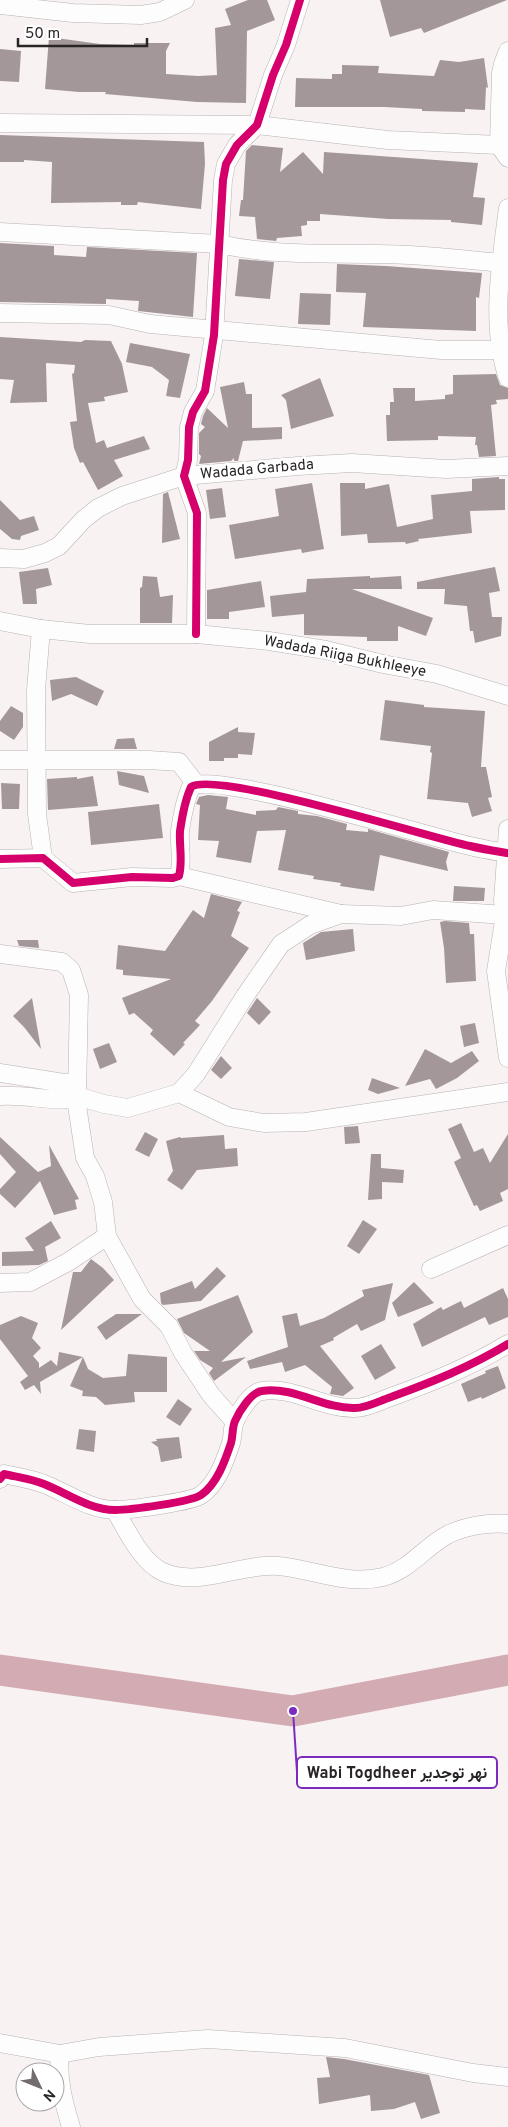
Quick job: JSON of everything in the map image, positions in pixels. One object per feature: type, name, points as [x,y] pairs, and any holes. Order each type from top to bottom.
[{"type":"street","points":[[0,5],[89,14],[141,15],[160,12],[185,0]]},
{"type":"street","points":[[196,634],[197,513],[184,476],[188,460],[189,427],[193,412],[205,391],[215,330],[223,180],[226,164],[241,139],[257,125],[300,0]]},
{"type":"street","points":[[0,123],[257,125],[503,152],[502,64],[508,51]]},
{"type":"street","points":[[508,208],[500,263],[499,286],[508,378]]},
{"type":"street","points":[[0,232],[219,244],[278,254],[381,254],[500,263]]},
{"type":"street","points":[[0,313],[109,315],[150,324],[441,350],[505,350]]},
{"type":"street","name":"Wadada Garbada","points":[[0,558],[24,559],[45,553],[59,546],[83,520],[98,508],[122,496],[184,476],[352,463],[446,469],[508,466]]},
{"type":"street","name":"Wadada Riiga Bukhleeye","points":[[0,620],[41,629],[90,634],[196,634],[269,641],[326,650],[383,664],[437,674],[508,696]]},
{"type":"street","points":[[41,629],[36,690],[37,814],[43,858]]},
{"type":"street","points":[[0,760],[149,760],[178,762],[196,784]]},
{"type":"street","points":[[179,876],[182,862],[180,830],[187,796],[191,788],[196,784],[202,783],[257,792],[364,817],[469,846],[507,853]]},
{"type":"street","points":[[508,829],[505,905],[496,971],[508,1058]]},
{"type":"street","points":[[0,858],[43,858],[73,883],[132,877],[173,878],[179,876],[341,914],[401,916],[433,910],[505,905]]},
{"type":"street","points":[[0,1073],[64,1083],[76,1093],[104,1104],[128,1108],[179,1093],[196,1074],[245,996],[281,944],[310,925],[341,914]]},
{"type":"street","points":[[0,954],[62,962],[71,970],[79,995],[76,1093],[84,1158],[95,1176],[103,1202],[106,1236],[142,1299],[169,1326],[183,1353],[211,1395],[235,1422]]},
{"type":"street","points":[[179,1093],[229,1117],[264,1122],[306,1122],[508,1092]]},
{"type":"street","points":[[0,1096],[11,1095],[60,1101],[76,1093]]},
{"type":"street","points":[[431,1269],[508,1235]]},
{"type":"street","points":[[0,1283],[30,1282],[68,1262],[106,1236]]},
{"type":"street","points":[[1,1475],[44,1484],[84,1502],[101,1508],[116,1510],[189,1500],[202,1495],[219,1475],[231,1443],[235,1422],[252,1396],[260,1391],[296,1394],[325,1404],[354,1408],[369,1406],[453,1374],[508,1344]]},
{"type":"street","points":[[116,1510],[132,1539],[150,1564],[160,1571],[173,1576],[215,1576],[248,1568],[277,1566],[337,1578],[383,1577],[403,1569],[448,1534],[472,1526],[508,1524]]},
{"type":"street","points":[[0,2043],[60,2054],[99,2047],[208,2039],[345,2048],[473,2073],[508,2077]]},
{"type":"street","points":[[60,2054],[58,2066],[71,2127]]},
{"type":"building","points":[[248,0],[267,0],[275,20],[247,31],[246,103],[197,102],[105,94],[106,92],[45,89],[49,37],[100,44],[170,43],[166,51],[166,74],[217,75],[215,28],[231,25],[225,9]]},
{"type":"building","points":[[380,0],[507,0],[424,33],[421,28],[390,37]]},
{"type":"building","points":[[0,49],[21,51],[19,82],[0,81]]},
{"type":"building","points":[[484,58],[488,88],[486,87],[485,110],[465,109],[465,112],[422,111],[422,109],[384,107],[295,107],[296,78],[332,79],[332,74],[342,74],[342,65],[379,66],[378,73],[434,76],[440,60],[459,62]]},
{"type":"building","points":[[0,135],[204,142],[205,164],[201,209],[138,202],[137,205],[121,205],[121,202],[51,203],[52,162],[24,160],[24,162],[0,162]]},
{"type":"building","points":[[252,145],[283,148],[280,172],[303,152],[323,174],[324,152],[478,163],[473,197],[485,198],[482,225],[451,222],[451,220],[388,219],[320,214],[320,221],[307,221],[307,225],[301,226],[302,236],[277,238],[276,241],[257,239],[255,217],[239,216],[241,200],[243,200],[246,151]]},
{"type":"building","points":[[0,243],[54,246],[54,255],[86,257],[87,247],[197,253],[193,317],[138,311],[139,301],[106,299],[106,304],[0,302]]},
{"type":"building","points":[[239,259],[274,262],[270,299],[235,296]]},
{"type":"building","points":[[337,264],[482,273],[479,298],[476,297],[476,331],[363,327],[366,293],[336,292]]},
{"type":"building","points":[[300,293],[331,294],[330,325],[298,324]]},
{"type":"building","points":[[0,337],[81,342],[85,340],[111,341],[122,364],[128,392],[104,397],[105,401],[88,403],[96,443],[104,440],[107,448],[144,436],[150,449],[114,460],[123,476],[98,490],[83,462],[80,463],[74,448],[70,422],[77,421],[72,374],[74,373],[75,365],[46,363],[47,402],[10,403],[14,380],[0,379]]},
{"type":"building","points":[[130,343],[190,354],[180,398],[166,396],[169,380],[152,367],[126,362]]},
{"type":"building","points":[[496,374],[500,385],[508,388],[508,399],[496,400],[497,404],[491,405],[496,456],[479,457],[477,445],[475,445],[476,437],[438,436],[438,440],[387,441],[386,415],[390,415],[390,402],[394,402],[393,388],[415,388],[415,401],[445,399],[445,395],[453,394],[453,375]]},
{"type":"building","points":[[320,378],[334,416],[291,429],[286,400],[281,395]]},
{"type":"building","points":[[244,382],[246,394],[252,394],[252,428],[282,427],[282,439],[243,441],[238,461],[234,461],[234,458],[231,461],[199,464],[201,456],[199,454],[199,433],[205,427],[201,424],[207,408],[228,428],[220,387]]},
{"type":"building","points":[[499,477],[499,479],[505,479],[505,510],[470,511],[472,533],[418,539],[419,541],[406,544],[405,542],[368,543],[367,534],[341,536],[340,483],[365,483],[365,489],[389,484],[397,527],[433,519],[431,495],[472,491],[472,479]]},
{"type":"building","points":[[312,483],[324,549],[302,553],[301,549],[235,559],[229,525],[279,516],[275,489]]},
{"type":"building","points":[[222,488],[226,517],[210,519],[206,490]]},
{"type":"building","points":[[168,492],[180,539],[162,543],[163,494]]},
{"type":"building","points":[[0,500],[20,520],[34,516],[39,530],[21,536],[20,540],[12,539],[0,529]]},
{"type":"building","points":[[495,567],[500,591],[489,593],[492,617],[502,617],[501,636],[475,643],[473,631],[470,631],[467,606],[444,604],[445,589],[417,589],[417,582]]},
{"type":"building","points":[[48,568],[52,585],[36,589],[37,604],[23,604],[19,572]]},
{"type":"building","points":[[143,576],[157,577],[160,597],[173,595],[172,623],[140,623],[140,588],[142,587]]},
{"type":"building","points":[[370,576],[370,578],[401,576],[402,589],[352,589],[433,618],[426,636],[398,626],[398,641],[367,641],[367,637],[304,635],[304,614],[272,617],[270,596],[306,592],[307,579]]},
{"type":"building","points":[[261,581],[265,607],[229,612],[229,619],[207,619],[207,590]]},
{"type":"building","points":[[76,677],[104,691],[97,706],[71,694],[52,701],[50,680]]},
{"type":"building","points":[[385,700],[424,705],[424,707],[485,711],[481,767],[486,767],[492,797],[488,798],[492,811],[472,817],[468,803],[427,799],[432,753],[430,752],[431,746],[380,740]]},
{"type":"building","points":[[11,706],[23,713],[23,727],[14,740],[0,731],[0,721]]},
{"type":"building","points":[[238,727],[238,732],[255,733],[252,755],[238,754],[238,758],[224,758],[224,761],[209,761],[209,742]]},
{"type":"building","points":[[134,738],[137,749],[114,749],[117,739]]},
{"type":"building","points":[[117,771],[144,776],[149,793],[119,785]]},
{"type":"building","points":[[93,776],[98,806],[48,810],[47,779],[77,777],[77,779]]},
{"type":"building","points":[[1,783],[20,784],[19,809],[2,809]]},
{"type":"building","points":[[208,795],[228,797],[226,809],[256,815],[256,811],[276,810],[278,807],[298,811],[298,814],[317,816],[347,824],[346,830],[368,832],[368,829],[449,852],[446,862],[448,871],[380,855],[374,891],[340,886],[341,883],[313,879],[314,876],[278,870],[286,830],[257,831],[251,863],[216,857],[219,841],[198,840],[200,805],[196,804],[199,797]]},
{"type":"building","points":[[159,804],[163,838],[91,845],[88,812]]},
{"type":"building","points":[[454,886],[485,888],[484,901],[453,901]]},
{"type":"building","points":[[211,894],[242,902],[237,911],[240,912],[231,936],[249,948],[212,1001],[195,1021],[200,1025],[174,1056],[150,1034],[153,1030],[134,1013],[129,1015],[122,998],[171,979],[123,975],[123,970],[116,969],[118,945],[165,951],[193,910],[204,918]]},
{"type":"building","points":[[440,922],[469,923],[470,934],[474,934],[476,981],[446,983]]},
{"type":"building","points":[[353,929],[355,951],[306,960],[303,943],[321,932]]},
{"type":"building","points":[[17,940],[38,940],[39,948],[19,946]]},
{"type":"building","points":[[32,998],[41,1049],[13,1016]]},
{"type":"building","points":[[257,998],[271,1012],[259,1025],[247,1013]]},
{"type":"building","points":[[475,1023],[479,1043],[464,1047],[460,1026]]},
{"type":"building","points":[[109,1043],[117,1062],[100,1069],[93,1049]]},
{"type":"building","points":[[425,1049],[451,1063],[472,1051],[479,1061],[457,1078],[436,1089],[430,1079],[405,1086]]},
{"type":"building","points":[[221,1056],[232,1068],[221,1079],[211,1070]]},
{"type":"building","points":[[372,1078],[400,1088],[378,1094],[368,1090]]},
{"type":"building","points":[[461,1123],[474,1152],[483,1148],[490,1163],[508,1134],[508,1189],[500,1193],[503,1201],[480,1211],[477,1205],[474,1206],[454,1162],[461,1158],[448,1129]]},
{"type":"building","points":[[358,1126],[360,1143],[345,1144],[344,1127]]},
{"type":"building","points":[[145,1132],[158,1139],[149,1157],[135,1150]]},
{"type":"building","points":[[224,1135],[225,1149],[237,1148],[238,1166],[197,1170],[182,1190],[167,1180],[173,1171],[166,1141],[180,1137]]},
{"type":"building","points":[[0,1137],[38,1172],[51,1166],[49,1145],[79,1199],[75,1200],[77,1209],[54,1215],[40,1181],[15,1208],[0,1194],[0,1189],[16,1172],[0,1154]]},
{"type":"building","points":[[371,1154],[381,1154],[381,1168],[404,1170],[403,1183],[382,1182],[382,1199],[368,1200]]},
{"type":"building","points":[[363,1220],[377,1229],[359,1254],[347,1246]]},
{"type":"building","points":[[51,1221],[61,1238],[45,1247],[48,1261],[39,1265],[2,1266],[2,1252],[34,1251],[25,1238]]},
{"type":"building","points":[[91,1259],[114,1280],[61,1330],[73,1272],[81,1272]]},
{"type":"building","points":[[217,1267],[226,1276],[201,1301],[163,1305],[161,1303],[160,1293],[192,1281],[195,1289]]},
{"type":"building","points":[[414,1282],[434,1303],[398,1317],[392,1303]]},
{"type":"building","points":[[393,1283],[385,1320],[361,1331],[357,1324],[333,1338],[334,1340],[320,1346],[354,1388],[343,1396],[330,1394],[332,1387],[305,1365],[285,1372],[282,1362],[250,1369],[247,1361],[288,1347],[282,1316],[297,1313],[300,1326],[324,1318],[364,1296],[362,1290]]},
{"type":"building","points":[[503,1288],[508,1299],[508,1317],[489,1325],[485,1317],[422,1347],[413,1324],[441,1307],[443,1310],[461,1301],[464,1308]]},
{"type":"building","points":[[238,1295],[253,1332],[221,1362],[246,1357],[214,1381],[209,1373],[213,1368],[200,1360],[194,1351],[210,1351],[184,1333],[177,1319]]},
{"type":"building","points":[[116,1314],[142,1314],[106,1340],[97,1327]]},
{"type":"building","points":[[21,1316],[38,1323],[32,1338],[41,1348],[33,1356],[39,1363],[39,1368],[51,1360],[57,1366],[59,1352],[83,1357],[40,1382],[41,1394],[34,1385],[25,1390],[20,1382],[28,1376],[0,1339],[0,1325]]},
{"type":"building","points":[[381,1344],[396,1368],[375,1380],[361,1356]]},
{"type":"building","points":[[128,1354],[167,1357],[167,1392],[134,1392],[135,1402],[105,1405],[96,1397],[82,1396],[83,1391],[70,1386],[83,1357],[88,1369],[103,1378],[126,1376]]},
{"type":"building","points":[[498,1366],[506,1388],[482,1399],[481,1397],[468,1402],[461,1384]]},
{"type":"building","points":[[178,1399],[192,1409],[180,1426],[166,1417]]},
{"type":"building","points":[[79,1429],[96,1431],[94,1452],[76,1449]]},
{"type":"building","points":[[179,1437],[182,1458],[161,1462],[158,1447],[151,1442],[157,1441],[156,1439]]},
{"type":"building","points":[[326,2057],[429,2075],[440,2113],[421,2119],[415,2102],[394,2109],[371,2111],[370,2095],[319,2104],[317,2078],[330,2077]]},
{"type":"waterway","points":[[0,1670],[293,1711],[508,1670]]},
{"type":"cycle path","points":[[196,634],[197,513],[184,476],[188,460],[189,427],[193,412],[205,391],[214,335],[223,180],[226,164],[237,145],[257,125],[300,0]]},
{"type":"cycle path","points":[[0,859],[43,858],[73,883],[132,877],[173,878],[179,876],[181,865],[180,831],[187,797],[191,787],[208,784],[279,796],[470,846],[507,853]]},
{"type":"cycle path","points":[[0,1479],[4,1474],[35,1481],[88,1504],[115,1510],[160,1505],[195,1498],[212,1485],[229,1450],[237,1417],[246,1403],[258,1392],[274,1390],[297,1394],[331,1405],[355,1408],[364,1407],[451,1374],[508,1344]]},
{"type":"place","name":"Wabi Togdheer نهر توجدير","points":[[293,1711]]}]
